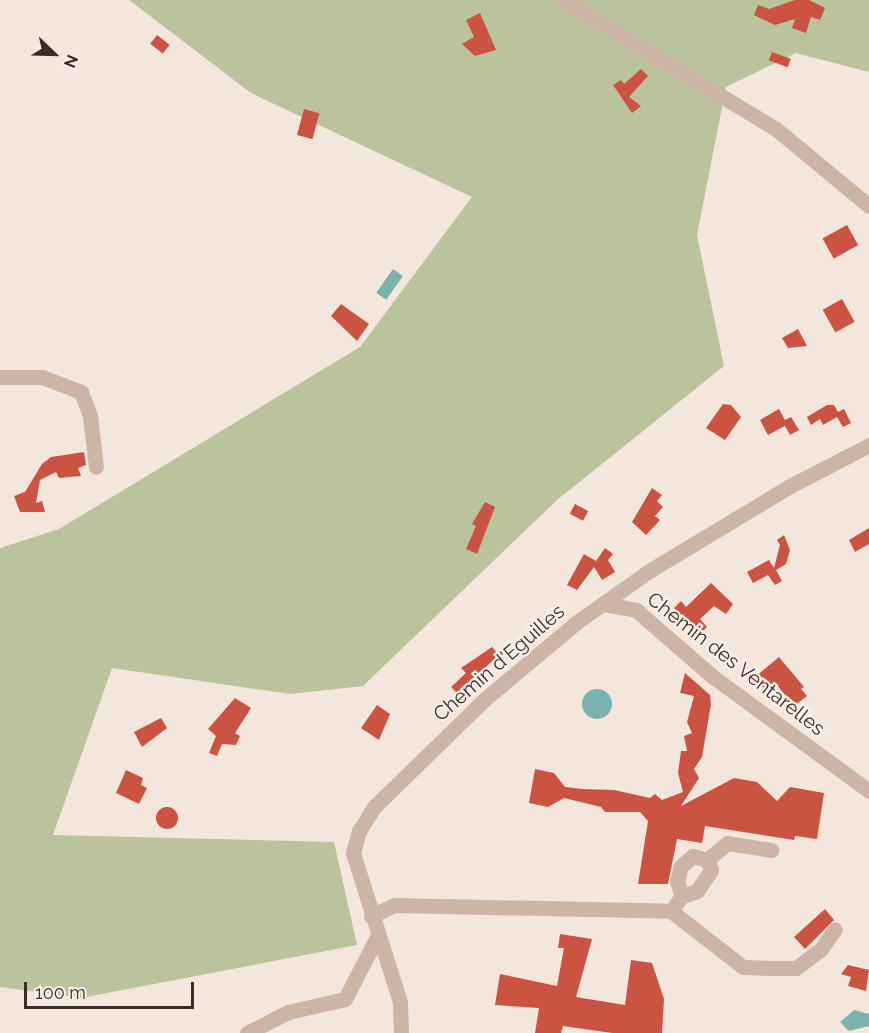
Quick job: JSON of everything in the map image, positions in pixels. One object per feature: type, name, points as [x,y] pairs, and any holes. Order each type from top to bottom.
[{"type":"street","points":[[563,0],[776,129],[869,206]]},
{"type":"street","points":[[0,377],[42,377],[81,392],[90,416],[96,467]]},
{"type":"street","name":"Chemin d'Eguilles","points":[[401,1033],[400,1002],[353,854],[359,831],[374,807],[486,698],[603,604],[790,486],[869,445]]},
{"type":"street","name":"Chemin des Ventarelles","points":[[603,604],[636,610],[712,676],[869,791]]},
{"type":"street","points":[[707,860],[727,843],[771,850]]},
{"type":"street","points":[[682,896],[677,881],[681,866],[693,856],[707,860]]},
{"type":"street","points":[[671,911],[682,896],[697,891],[711,870],[707,860]]},
{"type":"street","points":[[371,916],[395,905],[671,911],[743,967],[796,968],[821,949],[835,929]]},
{"type":"street","points":[[247,1033],[288,1012],[345,999],[378,935]]},
{"type":"green space","points":[[129,0],[869,0],[869,72],[796,53],[726,87],[697,235],[724,366],[557,500],[363,686],[290,694],[112,668],[53,835],[334,842],[357,945],[81,998],[0,987],[0,548],[59,529],[360,347],[472,197],[251,93]]},
{"type":"water","points":[[393,269],[403,276],[386,300],[376,293]]},
{"type":"water","points":[[597,689],[608,693],[612,704],[608,715],[597,719],[586,715],[582,704],[586,693]]},
{"type":"water","points":[[854,1010],[869,1014],[869,1026],[849,1031],[840,1022]]},
{"type":"building","points":[[795,0],[809,0],[825,8],[820,20],[811,17],[806,33],[792,28],[795,19],[775,25],[754,15],[758,5],[769,9]]},
{"type":"building","points":[[480,13],[496,50],[475,56],[462,44],[474,37],[466,20]]},
{"type":"building","points":[[157,35],[170,45],[163,54],[150,44]]},
{"type":"building","points":[[772,52],[791,59],[788,67],[769,60]]},
{"type":"building","points":[[641,69],[648,76],[629,97],[641,106],[632,113],[613,85],[621,80],[624,84]]},
{"type":"building","points":[[304,109],[319,113],[312,139],[297,135]]},
{"type":"building","points":[[847,225],[858,245],[834,259],[823,239]]},
{"type":"building","points":[[842,299],[855,322],[835,332],[823,310]]},
{"type":"building","points":[[341,304],[369,324],[357,341],[331,316]]},
{"type":"building","points":[[798,329],[807,346],[788,348],[782,338]]},
{"type":"building","points":[[723,404],[731,405],[741,417],[725,440],[706,428]]},
{"type":"building","points":[[827,405],[834,405],[838,412],[844,409],[851,423],[843,427],[837,417],[823,425],[820,419],[811,425],[807,417]]},
{"type":"building","points":[[779,409],[785,420],[791,417],[799,430],[790,435],[785,426],[768,435],[760,420]]},
{"type":"building","points":[[84,452],[86,465],[78,468],[81,476],[59,478],[56,472],[40,480],[36,503],[42,501],[45,512],[20,512],[14,496],[25,492],[42,464],[51,457]]},
{"type":"building","points":[[652,488],[662,495],[657,501],[663,507],[655,516],[660,520],[646,535],[632,522]]},
{"type":"building","points":[[485,502],[495,507],[477,554],[466,549],[476,526],[472,524]]},
{"type":"building","points":[[575,504],[588,511],[583,521],[570,514]]},
{"type":"building","points":[[869,528],[869,544],[855,552],[849,540]]},
{"type":"building","points":[[784,535],[790,550],[786,564],[776,570],[782,581],[775,585],[768,575],[753,583],[747,572],[769,560],[774,568],[780,545],[777,540]]},
{"type":"building","points":[[605,548],[613,554],[608,560],[615,572],[602,580],[594,567],[577,590],[567,585],[584,554],[596,561]]},
{"type":"building","points":[[711,583],[733,604],[726,614],[714,606],[700,619],[707,627],[699,635],[674,608],[681,601],[686,607]]},
{"type":"building","points":[[492,647],[499,655],[457,693],[451,687],[466,673],[461,668]]},
{"type":"building","points":[[779,657],[804,687],[801,689],[807,696],[794,706],[777,685],[767,693],[755,677]]},
{"type":"building","points":[[685,673],[710,695],[711,704],[702,757],[694,769],[699,778],[681,806],[734,778],[757,782],[777,801],[790,787],[824,793],[817,839],[795,836],[794,840],[705,826],[702,843],[677,839],[668,884],[638,884],[648,821],[640,812],[605,812],[601,807],[564,798],[548,807],[529,803],[535,769],[554,773],[565,787],[614,790],[650,798],[655,794],[662,800],[683,792],[678,773],[681,751],[687,751],[684,736],[692,733],[687,722],[694,696],[680,693]]},
{"type":"building","points":[[235,698],[251,708],[235,733],[240,736],[236,745],[222,744],[217,756],[209,753],[216,736],[208,729]]},
{"type":"building","points":[[377,705],[390,714],[379,740],[361,728]]},
{"type":"building","points":[[161,718],[167,728],[142,747],[134,732]]},
{"type":"building","points":[[126,770],[143,778],[141,785],[147,788],[139,804],[116,793]]},
{"type":"building","points":[[163,807],[171,807],[178,814],[178,822],[171,829],[163,829],[156,822],[156,814]]},
{"type":"building","points":[[825,909],[834,920],[805,949],[794,937]]},
{"type":"building","points":[[560,934],[592,939],[576,997],[625,1005],[631,960],[652,963],[664,999],[662,1033],[612,1033],[563,1026],[561,1033],[535,1033],[539,1008],[495,1005],[500,974],[557,986],[564,948],[558,948]]},
{"type":"building","points":[[848,965],[869,970],[866,991],[848,986],[851,977],[841,974]]}]
